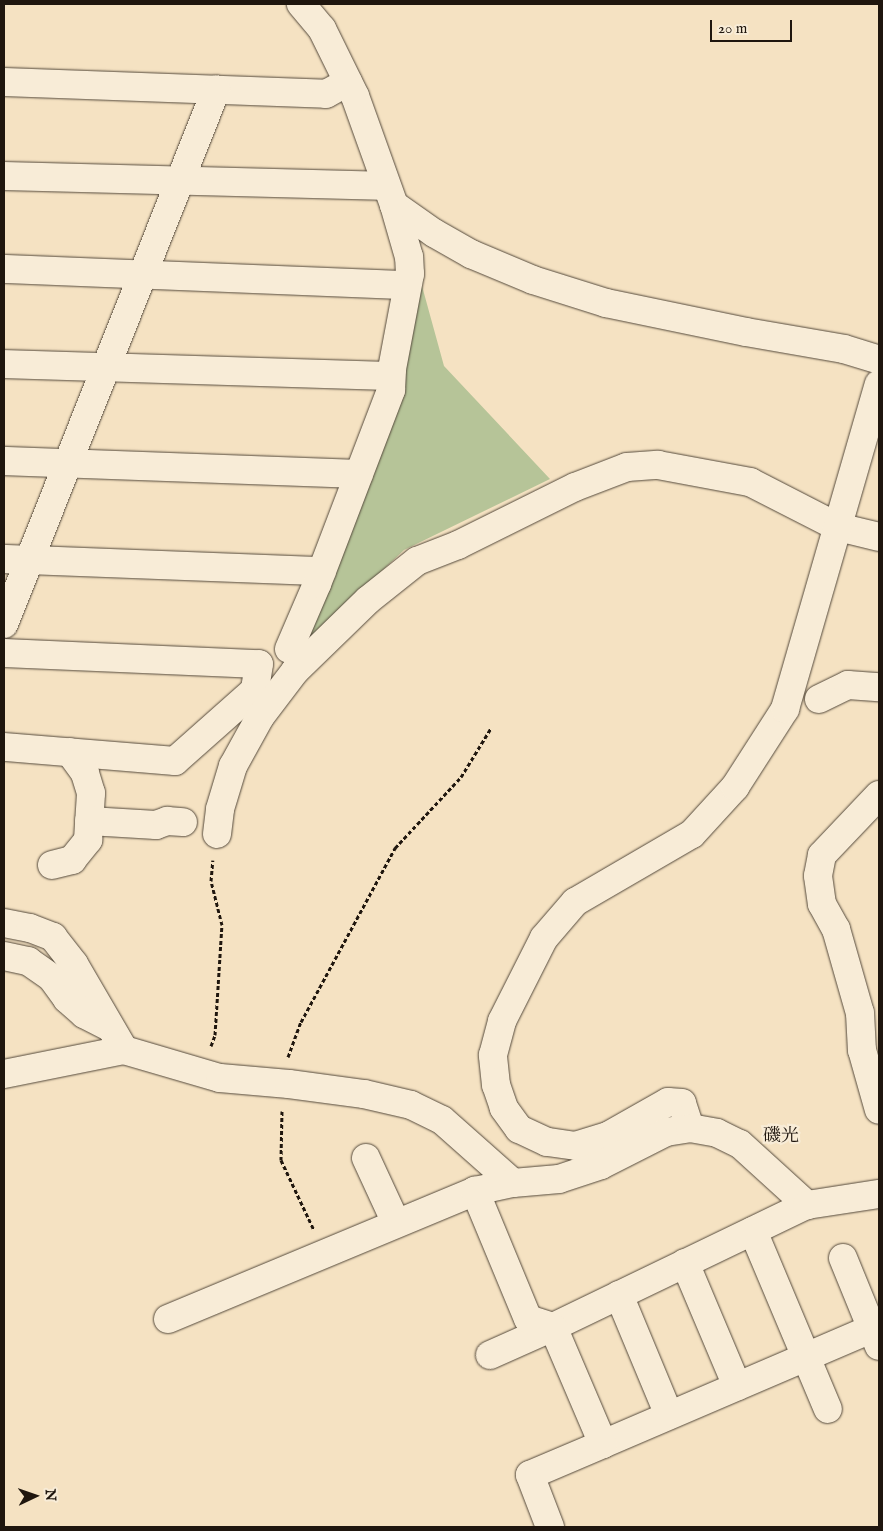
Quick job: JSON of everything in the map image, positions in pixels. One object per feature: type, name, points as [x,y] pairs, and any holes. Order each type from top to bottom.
[{"type":"street","points":[[289,649],[322,571],[391,390],[391,376],[406,285],[410,274],[409,257],[390,195],[348,82],[322,29],[301,4]]},
{"type":"street","points":[[4,82],[326,94],[348,82]]},
{"type":"street","points":[[4,624],[16,559],[68,463],[216,90]]},
{"type":"street","points":[[4,176],[180,182],[390,195],[434,233],[471,254],[533,280],[596,300],[746,332],[844,349],[879,360]]},
{"type":"street","points":[[4,269],[406,285]]},
{"type":"street","points":[[4,364],[391,376]]},
{"type":"street","points":[[690,1128],[682,1103],[668,1102],[608,1136],[576,1146],[547,1142],[519,1129],[504,1108],[496,1084],[493,1055],[502,1021],[519,984],[544,938],[568,910],[582,898],[692,834],[735,787],[785,709],[879,384]]},
{"type":"street","points":[[4,461],[358,474]]},
{"type":"street","points":[[217,834],[220,809],[233,766],[260,717],[295,671],[368,600],[417,561],[458,545],[575,487],[626,467],[658,465],[750,482],[838,527],[879,537]]},
{"type":"street","points":[[16,559],[322,571]]},
{"type":"street","points":[[4,652],[259,664],[255,690],[175,761],[4,747]]},
{"type":"street","points":[[819,699],[848,685],[879,687]]},
{"type":"street","points":[[52,865],[72,860],[88,840],[91,793],[85,773],[70,752]]},
{"type":"street","points":[[879,795],[822,855],[818,876],[822,904],[836,929],[860,1013],[862,1050],[879,1110]]},
{"type":"street","points":[[89,822],[156,825],[168,821],[183,822]]},
{"type":"street","points":[[4,923],[30,928],[53,937],[74,964],[118,1040]]},
{"type":"street","points":[[4,956],[28,961],[52,978],[67,1000],[118,1040],[202,1073],[220,1078],[364,1094],[411,1105],[442,1120],[479,1156],[513,1183]]},
{"type":"street","points":[[4,1074],[118,1040]]},
{"type":"street","points":[[168,1319],[475,1191],[513,1183],[559,1179],[601,1165],[666,1132],[690,1128],[717,1133],[740,1144],[807,1205]]},
{"type":"street","points":[[366,1158],[396,1223]]},
{"type":"street","points":[[475,1191],[528,1319],[552,1327],[603,1444]]},
{"type":"street","points":[[490,1355],[619,1296],[807,1205],[879,1194]]},
{"type":"street","points":[[753,1231],[828,1409]]},
{"type":"street","points":[[550,1527],[530,1475],[807,1356],[875,1338],[843,1258]]},
{"type":"street","points":[[685,1263],[737,1386]]},
{"type":"street","points":[[619,1296],[669,1415]]},
{"type":"path","points":[[325,1253],[281,1160],[283,1116],[278,1083],[301,1022],[395,848],[460,777],[491,728]]},
{"type":"path","points":[[202,1073],[215,1035],[220,964],[222,925],[211,880],[217,834]]},
{"type":"green space","points":[[422,286],[444,366],[550,479],[404,550],[303,645]]},
{"type":"district","name":"磯光","points":[[781,1137]]}]
